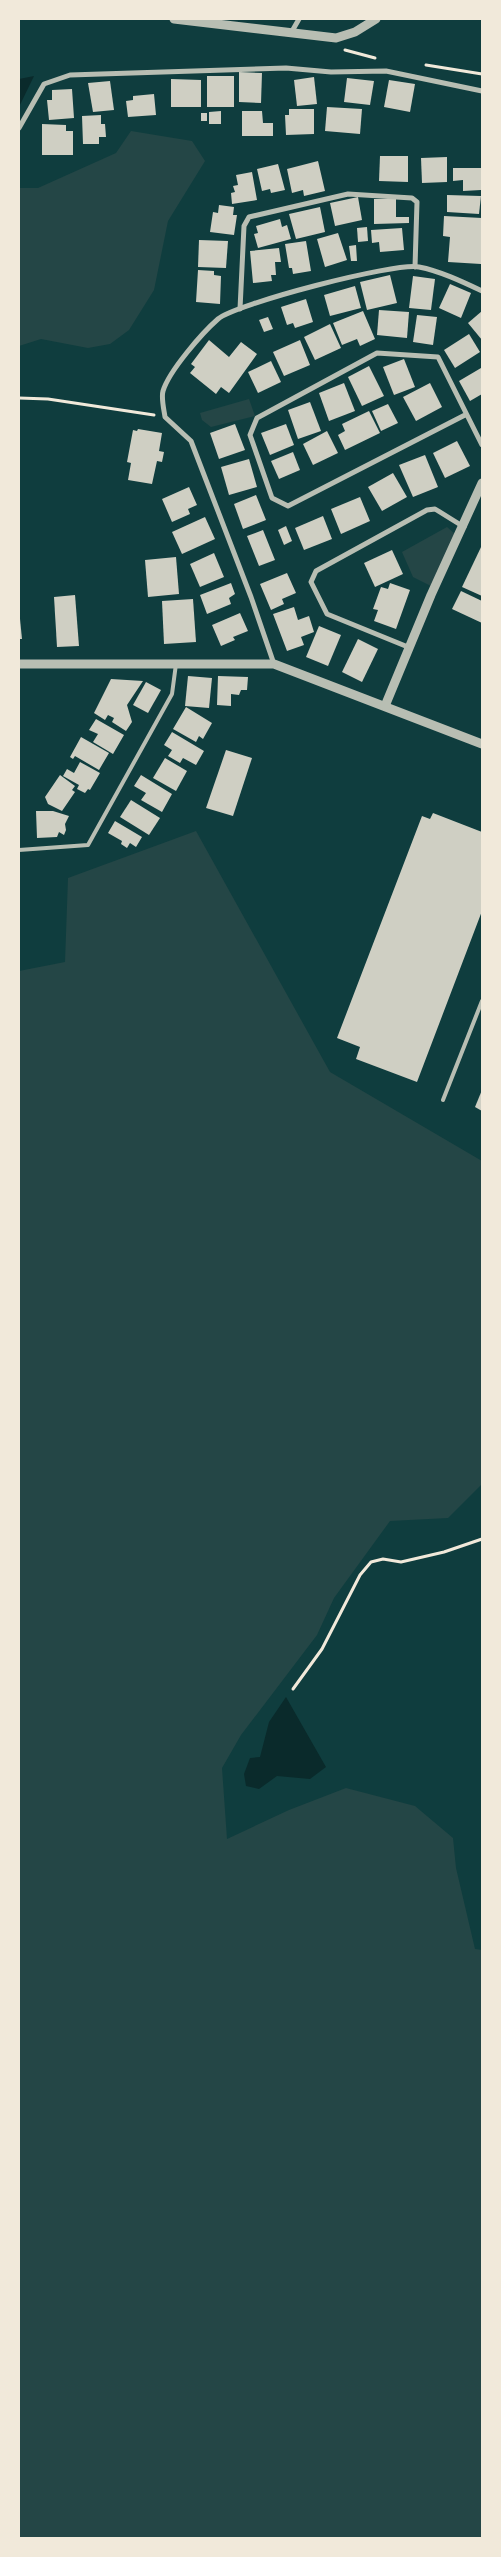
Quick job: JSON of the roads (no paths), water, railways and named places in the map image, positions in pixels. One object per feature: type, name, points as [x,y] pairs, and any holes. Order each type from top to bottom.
[{"type":"street","points":[[174,19],[240,23],[291,33],[336,38],[355,32],[376,19]]},
{"type":"street","points":[[291,33],[299,19]]},
{"type":"street","points":[[19,128],[44,84],[70,75],[286,68],[331,72],[386,71],[482,91]]},
{"type":"street","points":[[240,309],[244,226],[249,217],[348,194],[412,198],[417,202],[415,267]]},
{"type":"street","points":[[274,664],[251,597],[191,441],[165,417],[162,392],[176,366],[219,318],[240,309],[348,277],[394,268],[415,267],[482,291]]},
{"type":"street","points":[[465,415],[288,506],[272,498],[250,436],[256,418],[377,353],[438,357],[465,415],[482,446]]},
{"type":"street","points":[[385,706],[408,647],[464,527],[482,483]]},
{"type":"street","points":[[408,647],[327,614],[310,582],[316,572],[427,510],[436,509],[464,527]]},
{"type":"street","points":[[19,664],[274,664],[482,744]]},
{"type":"lane","points":[[19,850],[88,845],[172,694],[176,664]]},
{"type":"lane","points":[[443,1100],[482,1001]]}]
